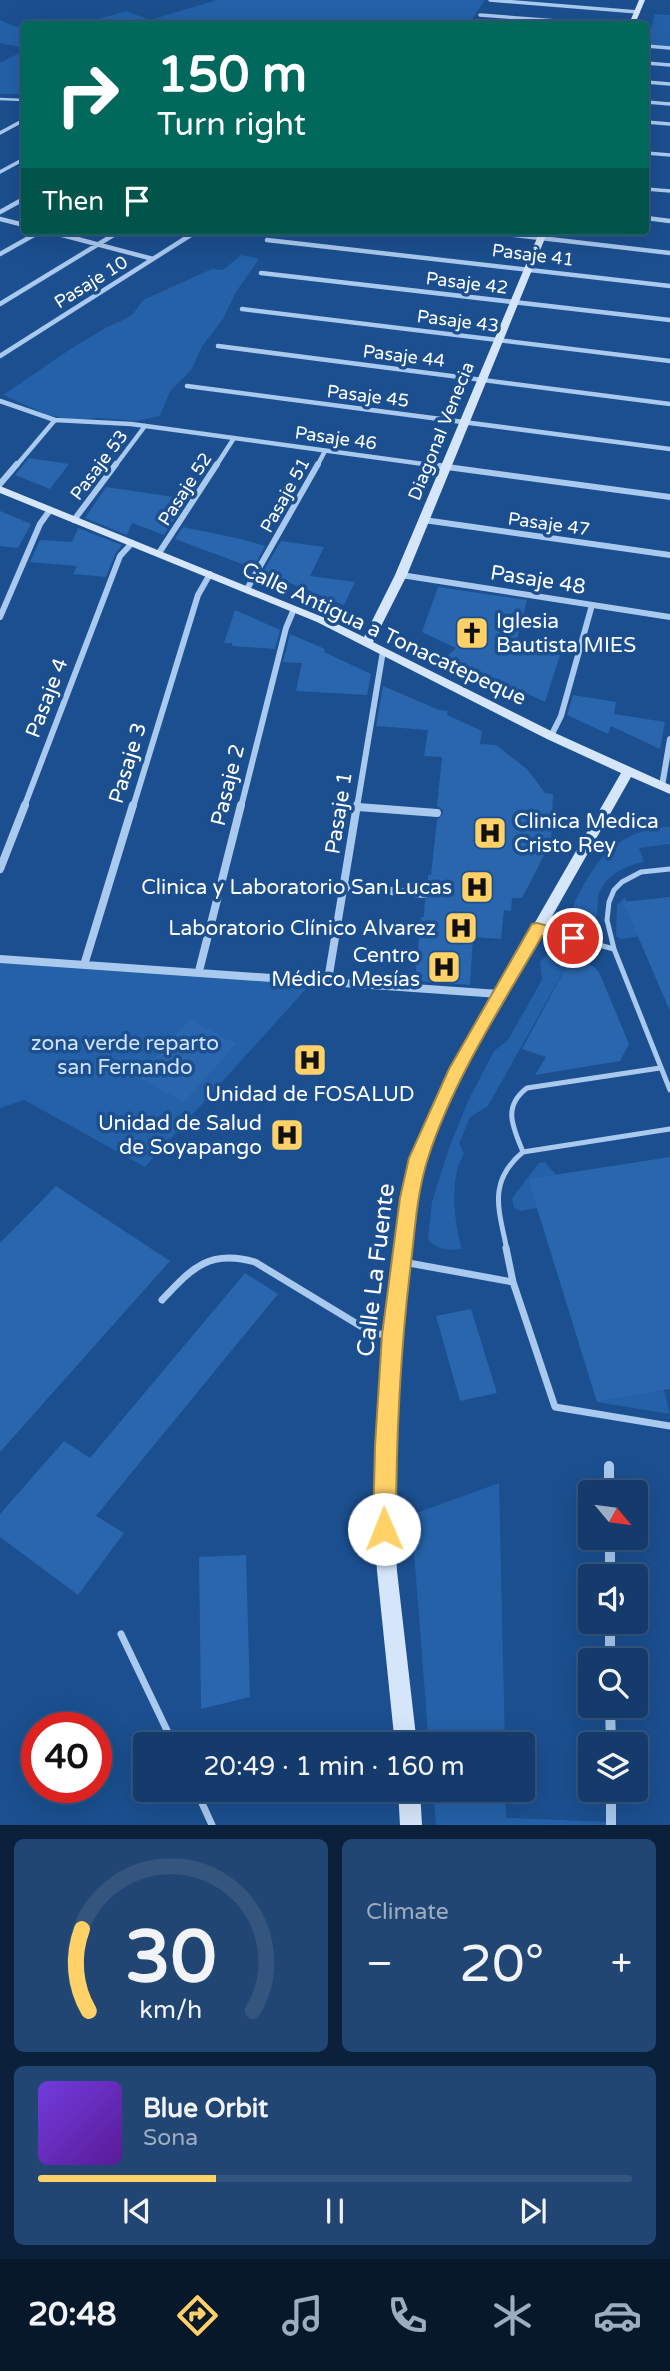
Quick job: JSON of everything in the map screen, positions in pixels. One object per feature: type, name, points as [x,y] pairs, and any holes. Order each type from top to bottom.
[{"type":"street","points":[[490,0],[638,12]]},
{"type":"street","points":[[634,21],[642,0]]},
{"type":"street","points":[[480,15],[557,21]]},
{"type":"street","points":[[649,46],[670,48]]},
{"type":"street","points":[[649,63],[670,65]]},
{"type":"street","points":[[649,82],[670,84]]},
{"type":"street","points":[[649,102],[670,104]]},
{"type":"street","points":[[0,133],[21,122]]},
{"type":"street","points":[[649,122],[670,124]]},
{"type":"street","points":[[649,153],[670,155]]},
{"type":"street","points":[[0,172],[21,161]]},
{"type":"street","points":[[649,189],[670,191]]},
{"type":"street","points":[[0,212],[21,201]]},
{"type":"street","points":[[649,218],[670,221]]},
{"type":"street","points":[[0,219],[21,224]]},
{"type":"street","points":[[0,254],[34,235]]},
{"type":"street","points":[[63,235],[153,259]]},
{"type":"street","points":[[0,304],[113,235]]},
{"type":"street","name":"Pasaje 10","points":[[0,356],[191,235]]},
{"type":"street","name":"Diagonal Venecia","points":[[367,643],[401,575],[542,235]]},
{"type":"street","points":[[549,235],[670,253]]},
{"type":"street","name":"Pasaje 41","points":[[267,240],[670,286]]},
{"type":"street","name":"Pasaje 42","points":[[261,273],[670,320]]},
{"type":"street","name":"Pasaje 43","points":[[243,309],[670,361]]},
{"type":"street","name":"Pasaje 44","points":[[218,346],[670,404]]},
{"type":"street","name":"Pasaje 45","points":[[187,386],[670,449]]},
{"type":"street","name":"Pasaje 46","points":[[0,401],[55,421],[145,426],[670,497]]},
{"type":"street","points":[[0,486],[55,421]]},
{"type":"street","name":"Pasaje 53","points":[[74,520],[145,426]]},
{"type":"street","name":"Pasaje 52","points":[[159,553],[233,438]]},
{"type":"street","name":"Pasaje 51","points":[[247,589],[325,451]]},
{"type":"street","name":"Calle Antigua a Tonacatepeque","points":[[0,486],[50,510],[294,609],[551,736],[666,788]]},
{"type":"street","points":[[0,617],[40,524],[50,510]]},
{"type":"street","name":"Pasaje 47","points":[[424,520],[670,555]]},
{"type":"street","name":"Pasaje 4","points":[[0,869],[120,556],[132,543]]},
{"type":"street","name":"Pasaje 3","points":[[84,965],[198,595],[211,574]]},
{"type":"street","name":"Pasaje 48","points":[[401,575],[670,617]]},
{"type":"street","points":[[551,736],[561,716],[592,605]]},
{"type":"street","name":"Pasaje 2","points":[[199,971],[286,628],[294,609]]},
{"type":"street","name":"Pasaje 1","points":[[328,980],[383,651]]},
{"type":"street","points":[[666,788],[670,739]]},
{"type":"street","name":"Calle La Fuente","points":[[405,1732],[383,1508],[392,1335],[409,1198],[418,1158],[455,1074],[628,771]]},
{"type":"street","points":[[358,807],[437,813]]},
{"type":"street","points":[[345,887],[425,894]]},
{"type":"street","points":[[0,959],[499,994]]},
{"type":"street","points":[[609,1466],[609,1480]]},
{"type":"street","points":[[410,1802],[411,1825]]},
{"type":"street","points":[[611,1802],[611,1825]]},
{"type":"lane","points":[[0,99],[21,100]]},
{"type":"lane","points":[[670,869],[641,872],[622,882],[614,890],[609,902],[607,919],[614,949],[670,1090]]},
{"type":"lane","points":[[537,929],[614,949]]},
{"type":"lane","points":[[523,1152],[511,1121],[510,1104],[516,1094],[527,1088],[660,1068]]},
{"type":"lane","points":[[670,1129],[523,1152],[510,1163],[496,1197],[513,1282],[555,1407],[670,1426]]},
{"type":"lane","points":[[162,1300],[190,1270],[233,1255],[255,1262],[372,1333],[392,1335]]},
{"type":"lane","points":[[402,1262],[513,1282]]},
{"type":"lane","points":[[121,1634],[168,1732]]},
{"type":"lane","points":[[201,1802],[212,1825]]},
{"type":"green space","points":[[217,0],[485,0],[471,21],[92,21],[126,11],[150,20]]},
{"type":"green space","points":[[655,14],[670,15],[670,48],[649,46]]},
{"type":"green space","points":[[0,20],[21,29],[21,49],[0,43]]},
{"type":"green space","points":[[21,52],[21,94],[0,94],[0,63]]},
{"type":"green space","points":[[241,255],[259,259],[236,292],[223,319],[203,345],[191,370],[170,391],[160,416],[136,421],[99,418],[73,420],[48,415],[3,395],[72,348],[133,314],[143,300],[212,269],[223,270]]},
{"type":"green space","points":[[670,827],[670,844],[639,848],[644,862],[622,869],[604,884],[598,898],[594,926],[583,926],[573,917],[574,905],[583,886],[608,852],[629,837]]},
{"type":"green space","points":[[625,897],[638,937],[621,939],[616,936],[617,905]]},
{"type":"green space","points":[[555,953],[571,958],[488,1106],[470,1117],[459,1144],[464,1154],[456,1175],[454,1201],[462,1249],[439,1248],[428,1239],[432,1202],[449,1148],[469,1099],[494,1051],[508,1040],[542,980],[540,962],[547,954]]},
{"type":"green space","name":"zona verde reparto san Fernando","points":[[0,958],[315,979],[145,1167],[24,1100],[0,1108]]},
{"type":"green space","points":[[545,1162],[556,1175],[528,1179],[537,1208],[521,1211],[514,1208],[512,1198],[539,1163]]},
{"type":"green space","points":[[664,1390],[670,1414],[597,1402]]},
{"type":"green space","points":[[499,1483],[505,1732],[428,1732],[411,1515]]},
{"type":"green space","points":[[434,1802],[505,1802],[506,1818],[611,1822],[611,1825],[436,1825]]},
{"type":"building","points":[[29,458],[69,464],[50,489],[15,475]]},
{"type":"building","points":[[106,487],[187,499],[164,535],[132,523],[127,535],[85,518]]},
{"type":"building","points":[[0,511],[31,524],[18,548],[0,546]]},
{"type":"building","points":[[183,527],[265,546],[253,568],[175,539]]},
{"type":"building","points":[[78,528],[122,545],[115,554],[106,577],[73,574],[77,566],[30,562],[40,540],[72,542]]},
{"type":"building","points":[[281,541],[324,547],[310,576],[355,582],[344,605],[263,572]]},
{"type":"building","name":"Iglesia Bautista MIES","points":[[438,587],[527,600],[515,647],[560,655],[545,702],[447,656],[456,648],[422,632]]},
{"type":"building","points":[[235,610],[280,630],[275,649],[224,643]]},
{"type":"building","points":[[290,634],[371,674],[367,695],[296,691],[302,663],[283,662]]},
{"type":"building","points":[[383,686],[439,710],[448,711],[447,715],[482,731],[480,744],[496,745],[527,769],[545,793],[553,794],[551,842],[522,898],[512,898],[511,911],[504,910],[501,939],[473,937],[470,985],[415,981],[421,917],[424,917],[425,900],[431,895],[427,888],[428,875],[431,875],[437,820],[443,814],[443,810],[437,806],[442,757],[424,756],[428,730],[376,726]]},
{"type":"building","points":[[573,695],[616,702],[614,714],[665,722],[660,749],[611,726],[608,734],[567,715]]},
{"type":"building","points":[[670,897],[670,1011],[623,902]]},
{"type":"building","points":[[571,958],[593,966],[599,972],[629,1044],[620,1061],[535,1075],[546,1057],[522,1049]]},
{"type":"building","points":[[190,1020],[236,1044],[184,1102],[137,1077]]},
{"type":"building","points":[[670,1157],[670,1389],[597,1402],[528,1179]]},
{"type":"building","points":[[56,1186],[170,1261],[0,1452],[0,1243]]},
{"type":"building","points":[[245,1273],[278,1294],[96,1516],[124,1533],[78,1595],[0,1537],[0,1514],[64,1441],[90,1458]]},
{"type":"building","points":[[471,1309],[497,1393],[460,1401],[436,1316]]},
{"type":"building","points":[[246,1555],[250,1697],[201,1709],[199,1557]]},
{"type":"place","name":"Iglesia Bautista MIES","points":[[472,633]]},
{"type":"place","name":"Clinica Medica Cristo Rey","points":[[490,833]]},
{"type":"place","name":"Clinica y Laboratorio San Lucas","points":[[477,887]]},
{"type":"place","name":"Laboratorio Clínico Alvarez","points":[[461,928]]},
{"type":"place","name":"Centro Médico Mesías","points":[[444,967]]},
{"type":"place","name":"Unidad de FOSALUD","points":[[310,1060]]},
{"type":"place","name":"Unidad de Salud de Soyapango","points":[[287,1135]]},
{"type":"route","points":[[384,1529],[385,1446],[392,1335],[409,1198],[418,1158],[455,1074],[537,929],[573,938]]}]
